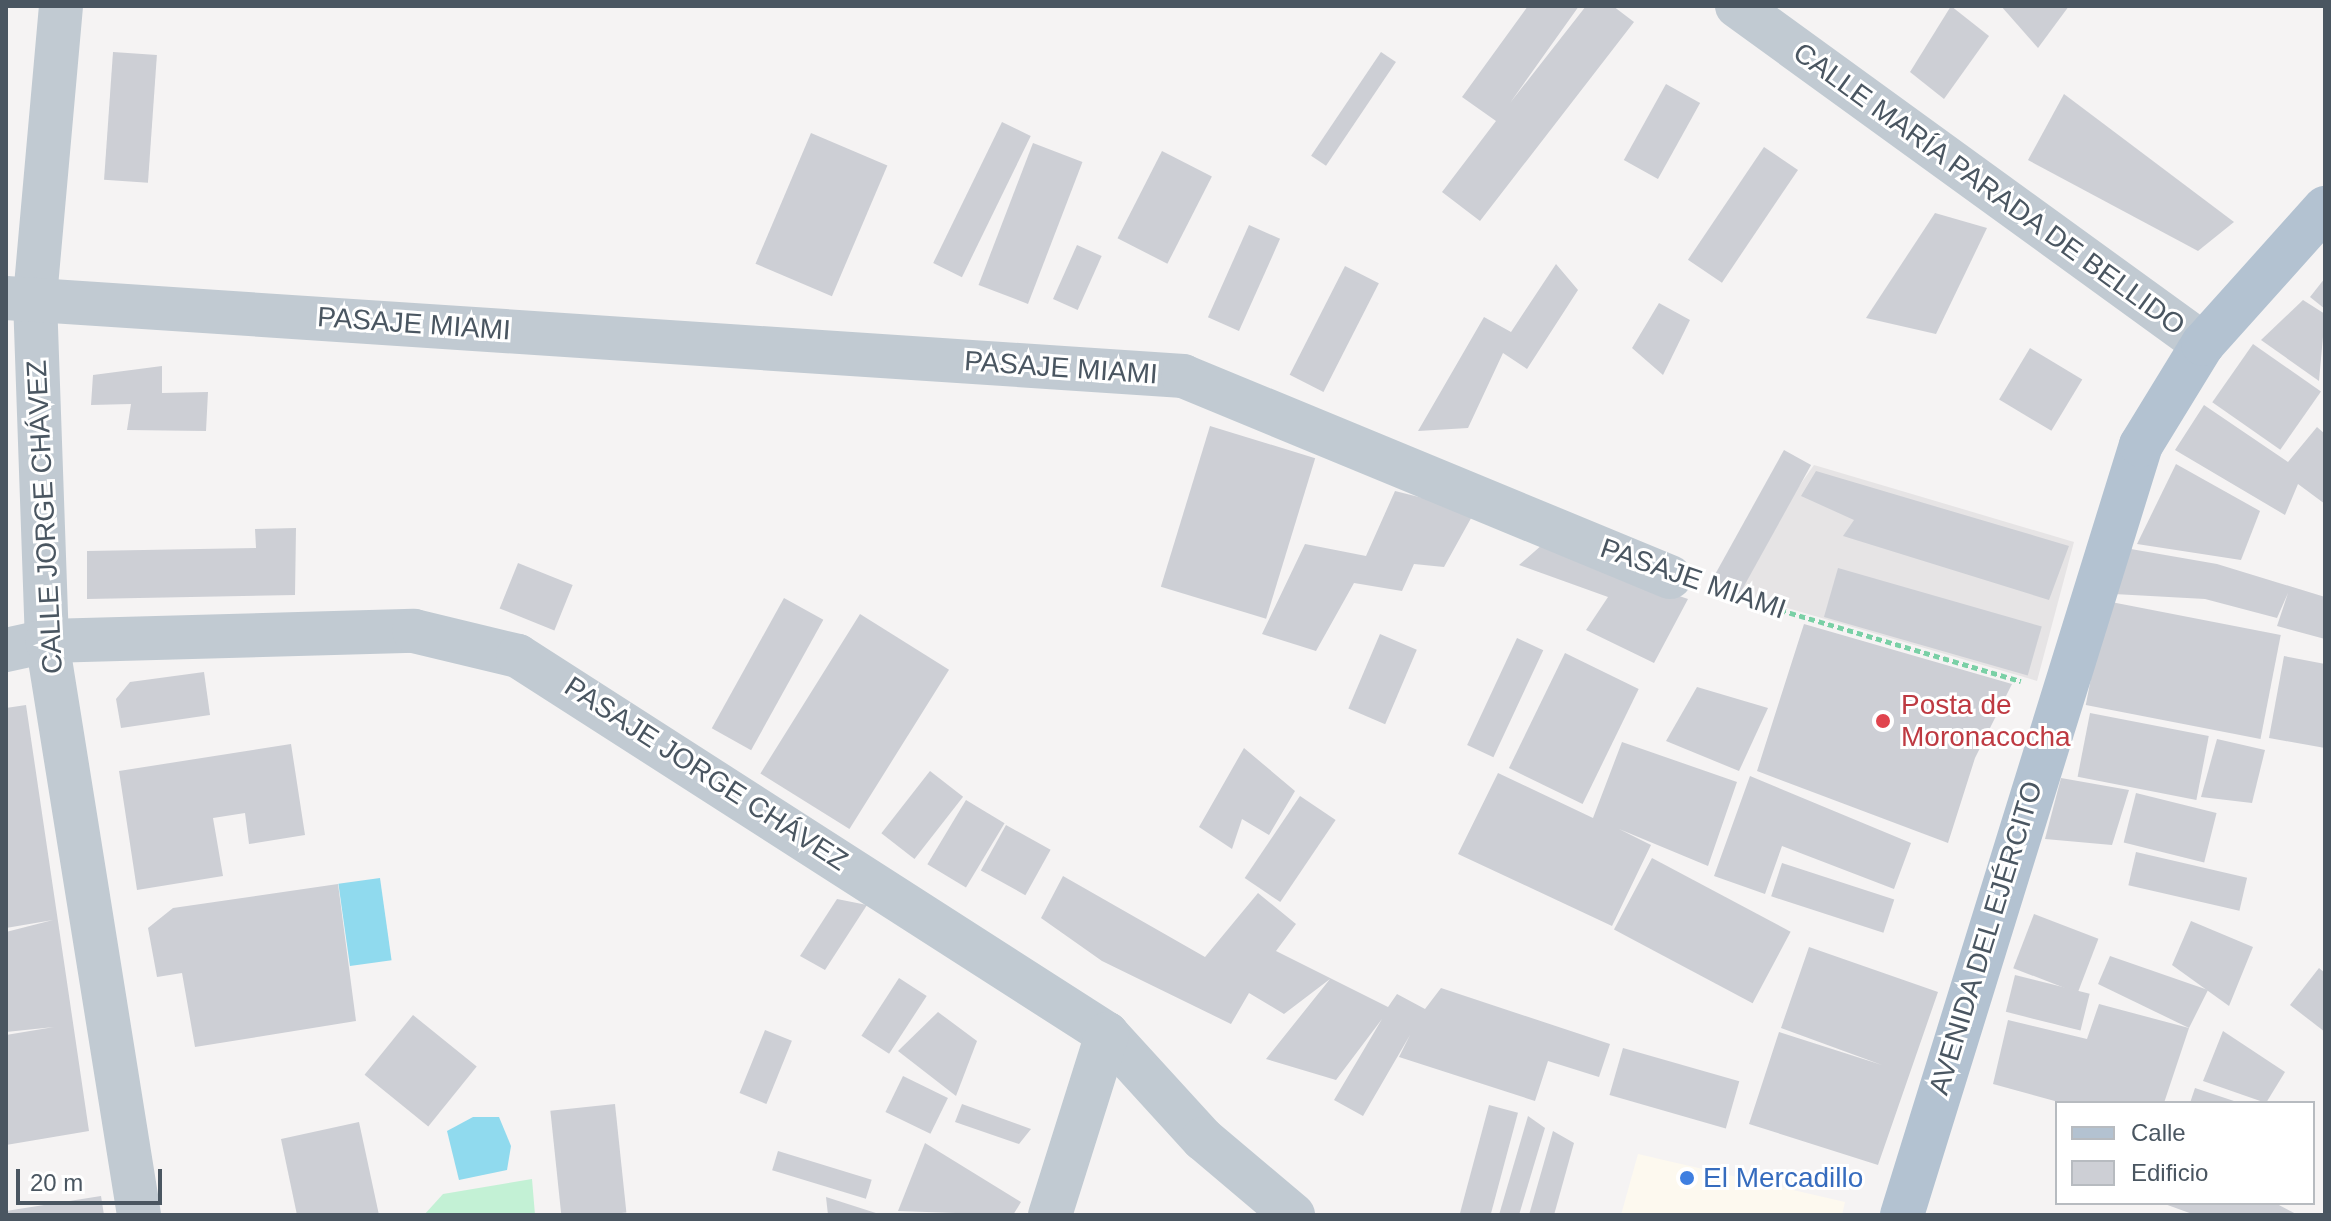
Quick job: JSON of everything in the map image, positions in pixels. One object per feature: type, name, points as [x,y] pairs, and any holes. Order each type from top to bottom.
[{"type":"main road","name":"AVENIDA DEL EJÉRCITO","points":[[1902,1215],[2060,693],[2141,445],[2203,344],[2325,208]]},
{"type":"street","name":"CALLE JORGE CHÁVEZ","points":[[61,6],[21,298],[26,646],[139,1215]]},
{"type":"street","name":"CALLE MARÍA PARADA DE BELLIDO","points":[[1737,6],[2203,344]]},
{"type":"street","name":"PASAJE MIAMI","points":[[21,298],[1183,376],[1670,577]]},
{"type":"street","name":"PASAJE JORGE CHÁVEZ","points":[[26,646],[414,631],[518,656],[1107,1034],[1203,1139],[1293,1215]]},
{"type":"street","points":[[1050,1215],[1107,1034]]},
{"type":"path","name":"PASAJE MIAMI","points":[[1670,577],[2060,693]]},
{"type":"shaded area","points":[[1814,465],[2074,542],[2037,681],[1726,590]]},
{"type":"shaded area","name":"El Mercadillo","points":[[1638,1154],[1845,1202],[1842,1215],[1621,1215]]},
{"type":"green space","points":[[532,1179],[535,1215],[424,1215],[443,1194]]},
{"type":"water","points":[[380,878],[392,960],[350,966],[338,884]]},
{"type":"water","points":[[473,1117],[499,1117],[511,1146],[507,1170],[459,1180],[447,1131]]},
{"type":"building","points":[[1528,6],[1579,6],[1510,103],[1586,6],[1613,6],[1634,22],[1480,221],[1442,192],[1496,121],[1462,97]]},
{"type":"building","points":[[1951,6],[1989,36],[1944,99],[1910,72]]},
{"type":"building","points":[[2001,6],[2069,6],[2038,48]]},
{"type":"building","points":[[113,52],[157,55],[148,183],[104,180]]},
{"type":"building","points":[[1381,52],[1396,62],[1326,166],[1311,156]]},
{"type":"building","points":[[1666,84],[1700,103],[1658,179],[1624,160]]},
{"type":"building","points":[[2064,94],[2234,222],[2198,251],[2028,160]]},
{"type":"building","points":[[1002,122],[1031,136],[962,277],[933,263]]},
{"type":"building","points":[[811,133],[887,165],[832,296],[756,264]]},
{"type":"building","points":[[1033,143],[1082,162],[1028,304],[979,285]]},
{"type":"building","points":[[1764,147],[1798,170],[1722,283],[1688,260]]},
{"type":"building","points":[[1162,151],[1212,176],[1167,264],[1118,238]]},
{"type":"building","points":[[1935,213],[1987,228],[1936,334],[1866,318]]},
{"type":"building","points":[[1249,225],[1280,239],[1239,331],[1208,317]]},
{"type":"building","points":[[1077,245],[1102,256],[1078,310],[1053,299]]},
{"type":"building","points":[[1556,264],[1578,290],[1527,369],[1503,353],[1468,428],[1418,431],[1484,317],[1511,332]]},
{"type":"building","points":[[1345,266],[1379,283],[1323,392],[1290,375]]},
{"type":"building","points":[[2325,278],[2325,309],[2310,297]]},
{"type":"building","points":[[2303,300],[2325,314],[2319,381],[2261,340]]},
{"type":"building","points":[[1659,303],[1690,320],[1663,375],[1632,348]]},
{"type":"building","points":[[2253,344],[2321,392],[2280,450],[2212,402]]},
{"type":"building","points":[[2030,348],[2082,379],[2051,431],[1999,399]]},
{"type":"building","points":[[162,366],[162,393],[208,392],[206,431],[127,430],[131,404],[91,405],[93,375]]},
{"type":"building","points":[[2204,405],[2288,462],[2317,427],[2325,434],[2325,504],[2298,484],[2285,515],[2175,450]]},
{"type":"building","points":[[1210,426],[1315,458],[1266,619],[1161,587]]},
{"type":"building","points":[[1784,450],[1811,465],[1735,601],[1708,586]]},
{"type":"building","points":[[2176,464],[2260,511],[2241,560],[2137,544]]},
{"type":"building","points":[[1816,471],[2069,546],[2049,600],[1843,536],[1854,520],[1801,496]]},
{"type":"building","points":[[1395,491],[1475,511],[1444,567],[1414,564],[1402,591],[1354,583],[1316,651],[1262,634],[1305,544],[1366,556]]},
{"type":"building","points":[[296,528],[295,595],[87,599],[87,551],[256,548],[255,529]]},
{"type":"building","points":[[1551,537],[1621,576],[1688,599],[1654,663],[1586,630],[1608,597],[1519,565]]},
{"type":"building","points":[[2125,548],[2217,564],[2325,597],[2325,639],[2277,626],[2288,593],[2277,618],[2205,599],[2114,594]]},
{"type":"building","points":[[518,563],[573,585],[554,631],[500,608]]},
{"type":"building","points":[[1838,568],[2042,626],[2028,675],[1824,617]]},
{"type":"building","points":[[784,598],[823,620],[751,750],[712,728]]},
{"type":"building","points":[[2106,601],[2281,635],[2261,739],[2086,705]]},
{"type":"building","points":[[860,614],[949,670],[849,829],[760,773]]},
{"type":"building","name":"Posta de Moronacocha","points":[[1804,624],[2012,684],[1975,758],[1948,843],[1757,771]]},
{"type":"building","points":[[1380,634],[1417,650],[1385,724],[1348,709]]},
{"type":"building","points":[[1517,638],[1543,650],[1493,757],[1467,745]]},
{"type":"building","points":[[1565,653],[1639,689],[1583,804],[1509,768]]},
{"type":"building","points":[[2284,656],[2325,664],[2325,748],[2269,738]]},
{"type":"building","points":[[204,672],[210,715],[121,728],[116,699],[130,682]]},
{"type":"building","points":[[1697,687],[1768,708],[1739,771],[1666,741]]},
{"type":"building","points":[[26,705],[89,1131],[6,1145],[6,1035],[54,1027],[6,1032],[6,932],[53,920],[6,928],[6,708]]},
{"type":"building","points":[[2090,713],[2209,736],[2196,800],[2078,777]]},
{"type":"building","points":[[2217,739],[2265,750],[2252,803],[2201,797]]},
{"type":"building","points":[[1622,742],[1737,782],[1708,866],[1619,829],[1651,845],[1612,926],[1458,854],[1498,773],[1593,818]]},
{"type":"building","points":[[291,744],[305,835],[249,844],[245,813],[213,818],[223,876],[137,890],[119,771]]},
{"type":"building","points":[[1244,748],[1295,791],[1269,835],[1242,819],[1232,849],[1199,827]]},
{"type":"building","points":[[930,771],[963,797],[914,859],[881,833]]},
{"type":"building","points":[[1750,776],[1911,843],[1894,889],[1782,846],[1765,894],[1714,876]]},
{"type":"building","points":[[2061,778],[2129,790],[2112,845],[2045,839]]},
{"type":"building","points":[[2136,793],[2217,813],[2204,863],[2124,842]]},
{"type":"building","points":[[1300,796],[1336,820],[1280,902],[1245,878]]},
{"type":"building","points":[[966,800],[1005,823],[966,887],[927,864]]},
{"type":"building","points":[[1006,825],[1051,850],[1025,895],[981,870]]},
{"type":"building","points":[[2136,852],[2247,878],[2239,911],[2128,885]]},
{"type":"building","points":[[1652,858],[1791,932],[1753,1003],[1614,930]]},
{"type":"building","points":[[1782,863],[1894,899],[1883,933],[1771,896]]},
{"type":"building","points":[[1063,876],[1205,957],[1258,893],[1296,924],[1276,951],[1388,1007],[1397,994],[1425,1009],[1441,988],[1610,1044],[1599,1077],[1548,1061],[1535,1101],[1399,1057],[1410,1035],[1363,1116],[1334,1100],[1382,1019],[1336,1080],[1266,1059],[1330,979],[1284,1014],[1249,993],[1231,1024],[1102,961],[1041,918]]},
{"type":"building","points":[[338,884],[356,1021],[195,1047],[182,973],[157,977],[148,928],[173,908]]},
{"type":"building","points":[[837,899],[867,905],[825,970],[800,956]]},
{"type":"building","points":[[2034,914],[2098,939],[2078,993],[2013,968]]},
{"type":"building","points":[[2191,921],[2253,947],[2229,1006],[2172,965]]},
{"type":"building","points":[[1809,947],[1938,992],[1878,1165],[1749,1124],[1779,1032],[1882,1065],[1781,1028]]},
{"type":"building","points":[[2110,956],[2208,990],[2189,1028],[2098,984]]},
{"type":"building","points":[[2319,968],[2325,973],[2325,1032],[2290,1005]]},
{"type":"building","points":[[2015,975],[2090,994],[2081,1030],[2006,1012]]},
{"type":"building","points":[[899,978],[927,996],[889,1054],[861,1036]]},
{"type":"building","points":[[2099,1004],[2189,1028],[2165,1101],[2055,1101],[1993,1084],[2008,1020],[2087,1039]]},
{"type":"building","points":[[938,1012],[977,1041],[956,1096],[898,1051]]},
{"type":"building","points":[[413,1015],[477,1067],[428,1126],[365,1075]]},
{"type":"building","points":[[765,1030],[792,1041],[766,1104],[740,1093]]},
{"type":"building","points":[[2223,1031],[2285,1072],[2267,1101],[2203,1081]]},
{"type":"building","points":[[1623,1048],[1739,1081],[1726,1128],[1609,1095]]},
{"type":"building","points":[[903,1076],[948,1098],[930,1134],[885,1112]]},
{"type":"building","points":[[2195,1088],[2234,1101],[2191,1101]]},
{"type":"building","points":[[615,1104],[626,1212],[561,1215],[550,1111]]},
{"type":"building","points":[[962,1104],[1031,1129],[1019,1144],[955,1122]]},
{"type":"building","points":[[1489,1105],[1518,1113],[1491,1215],[1460,1215]]},
{"type":"building","points":[[1528,1116],[1545,1128],[1519,1215],[1499,1215]]},
{"type":"building","points":[[359,1122],[379,1215],[297,1215],[281,1139]]},
{"type":"building","points":[[1553,1131],[1574,1143],[1554,1215],[1529,1215]]},
{"type":"building","points":[[925,1143],[1021,1202],[1013,1215],[898,1211]]},
{"type":"building","points":[[778,1151],[872,1180],[866,1199],[772,1170]]},
{"type":"building","points":[[101,1196],[104,1215],[6,1215],[6,1211]]},
{"type":"building","points":[[826,1197],[879,1214],[879,1215],[828,1215]]},
{"type":"building","points":[[2168,1205],[2279,1205],[2298,1215],[2195,1215]]},
{"type":"place","name":"Posta de Moronacocha","points":[[1883,721]]},
{"type":"place","name":"El Mercadillo","points":[[1687,1178]]}]
